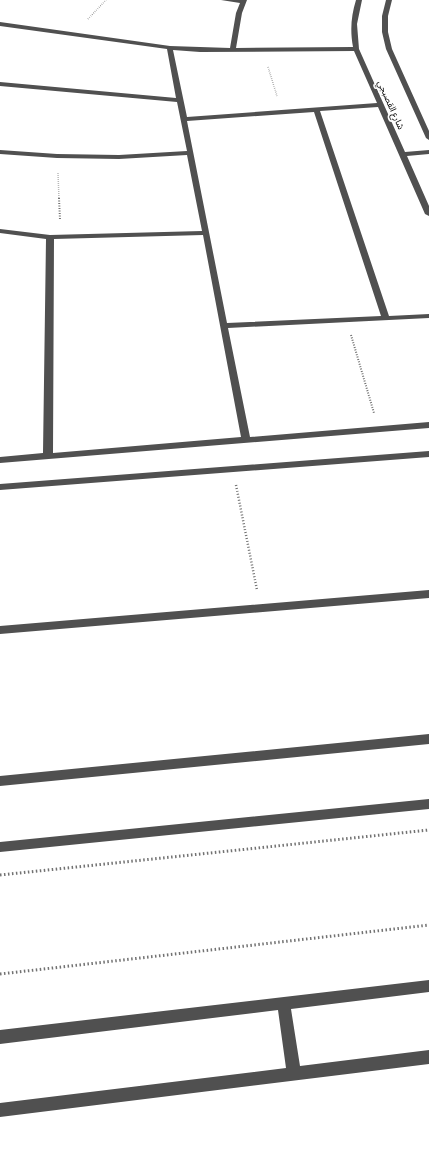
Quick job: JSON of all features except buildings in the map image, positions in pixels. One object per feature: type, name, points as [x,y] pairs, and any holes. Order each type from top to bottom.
[{"type":"street","points":[[224,0],[243,1],[239,13],[233,50]]},
{"type":"street","name":"شارع القصبجي","points":[[359,0],[355,13],[353,30],[356,49],[429,214]]},
{"type":"street","name":"شارع القصبجي","points":[[389,0],[384,16],[385,32],[389,49],[429,138]]},
{"type":"street","points":[[0,24],[170,48],[233,50],[356,49]]},
{"type":"street","points":[[170,48],[246,440]]},
{"type":"street","points":[[0,84],[180,100]]},
{"type":"street","points":[[184,119],[381,105]]},
{"type":"street","points":[[316,109],[386,318]]},
{"type":"street","points":[[0,152],[57,156],[119,157],[190,153]]},
{"type":"street","points":[[402,154],[429,152]]},
{"type":"street","points":[[0,232],[50,237],[206,233]]},
{"type":"street","points":[[48,456],[50,237]]},
{"type":"street","points":[[224,326],[429,316]]},
{"type":"street","points":[[0,460],[429,425]]},
{"type":"street","points":[[0,487],[429,454]]},
{"type":"street","points":[[0,630],[429,594]]},
{"type":"street","points":[[0,781],[429,739]]},
{"type":"street","points":[[0,847],[429,804]]},
{"type":"street","points":[[0,1037],[429,986]]},
{"type":"street","points":[[284,1003],[294,1073]]},
{"type":"street","points":[[0,1110],[429,1057]]},
{"type":"path","points":[[75,34],[106,0]]},
{"type":"path","points":[[263,50],[282,112]]},
{"type":"path","points":[[57,156],[61,236]]},
{"type":"path","points":[[347,320],[379,429]]},
{"type":"path","points":[[233,469],[260,608]]},
{"type":"path","points":[[0,874],[429,830]]},
{"type":"path","points":[[0,974],[429,925]]}]
